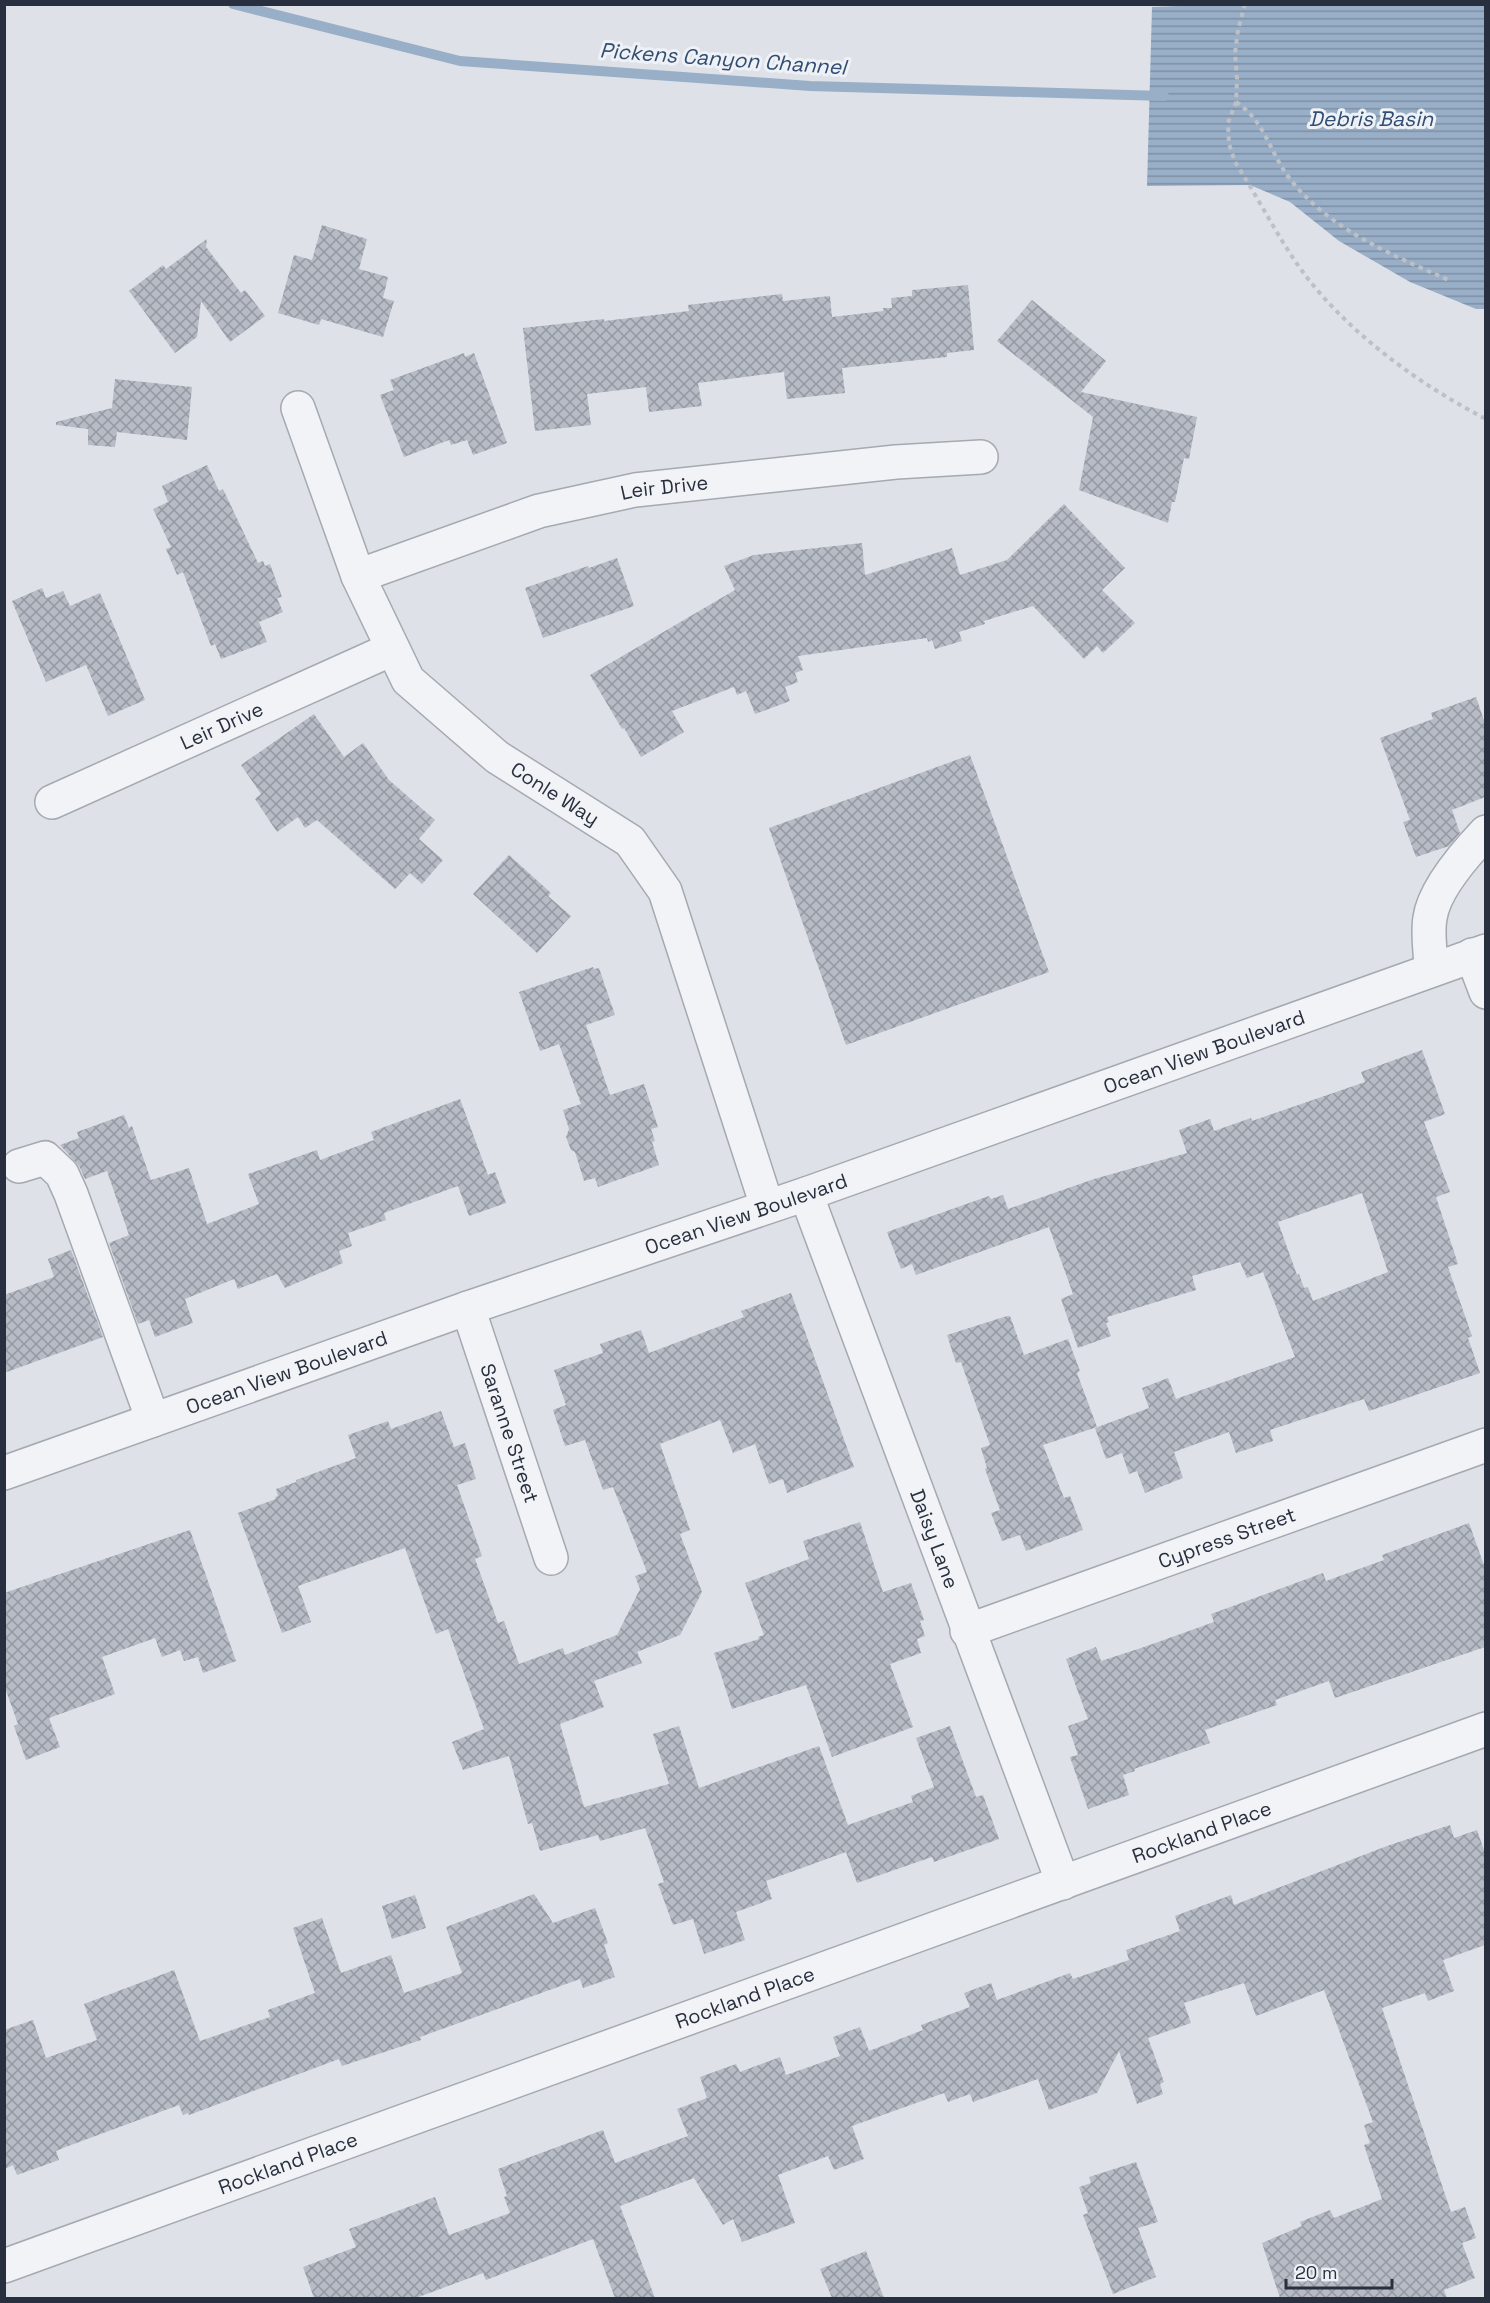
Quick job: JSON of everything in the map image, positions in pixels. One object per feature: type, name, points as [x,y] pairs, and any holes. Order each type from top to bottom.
[{"type":"street","name":"Conle Way","points":[[298,408],[358,576],[408,680],[497,757],[630,841],[665,891],[767,1206]]},
{"type":"street","name":"Leir Drive","points":[[358,576],[539,511],[635,490],[896,462],[981,458]]},
{"type":"street","name":"Leir Drive","points":[[52,802],[392,649]]},
{"type":"street","points":[[1431,970],[1430,918],[1434,905],[1459,862],[1485,832]]},
{"type":"street","name":"Ocean View Boulevard","points":[[4,1473],[468,1308],[806,1194],[1479,953]]},
{"type":"street","points":[[1479,953],[1485,992]]},
{"type":"street","points":[[19,1166],[45,1158],[62,1174],[153,1420]]},
{"type":"street","name":"Daisy Lane","points":[[806,1194],[967,1631],[1063,1883]]},
{"type":"street","name":"Saranne Street","points":[[468,1308],[551,1558]]},
{"type":"street","name":"Cypress Street","points":[[967,1631],[1485,1445]]},
{"type":"street","name":"Rockland Place","points":[[4,2266],[1485,1729]]},
{"type":"path","points":[[1245,4],[1235,53],[1236,102],[1228,123],[1229,144],[1235,162],[1304,273],[1325,299],[1389,356],[1433,388],[1485,419]]},
{"type":"path","points":[[1236,102],[1250,111],[1290,179],[1313,204],[1348,230],[1395,256],[1451,281]]},
{"type":"water","name":"Debris Basin","points":[[1230,4],[1485,5],[1485,309],[1476,309],[1410,282],[1339,241],[1290,202],[1250,185],[1147,186],[1152,7]]},
{"type":"building","points":[[322,225],[367,239],[359,269],[388,277],[383,298],[394,301],[383,337],[321,319],[319,325],[278,313],[294,255],[312,260]]},
{"type":"building","points":[[207,239],[206,247],[241,293],[245,290],[265,316],[230,342],[201,301],[197,337],[175,353],[129,291],[163,265],[166,269]]},
{"type":"building","points":[[968,285],[974,350],[947,353],[947,357],[842,368],[845,393],[787,399],[784,372],[698,383],[702,406],[649,412],[646,387],[587,394],[591,425],[535,431],[523,328],[689,311],[688,305],[782,294],[783,301],[830,296],[832,317],[892,308],[891,298],[912,296],[912,290]]},
{"type":"building","points":[[1032,300],[1106,361],[1081,392],[1197,417],[1189,459],[1184,458],[1168,523],[1079,490],[1093,417],[997,341]]},
{"type":"building","points":[[464,353],[465,357],[474,353],[507,443],[473,455],[467,440],[451,445],[449,440],[404,457],[380,395],[394,390],[390,380]]},
{"type":"building","points":[[115,379],[192,387],[187,440],[117,432],[115,447],[88,445],[88,429],[56,425],[56,422],[112,408]]},
{"type":"building","points":[[207,465],[219,491],[223,489],[258,563],[263,561],[265,566],[270,564],[282,597],[277,598],[283,612],[259,622],[267,642],[221,659],[215,644],[211,646],[183,572],[177,575],[166,549],[171,547],[153,509],[168,502],[162,486]]},
{"type":"building","points":[[1064,504],[1125,568],[1102,590],[1135,623],[1103,653],[1097,646],[1084,659],[1033,606],[984,621],[985,624],[959,632],[962,641],[935,649],[932,640],[928,642],[927,638],[798,656],[803,670],[795,673],[798,682],[785,687],[790,701],[755,714],[746,691],[737,695],[734,687],[672,711],[684,732],[641,757],[590,675],[735,590],[724,566],[754,555],[862,543],[865,575],[952,548],[960,575],[1007,560]]},
{"type":"building","points":[[617,558],[634,606],[543,638],[525,588]]},
{"type":"building","points":[[42,588],[46,598],[63,591],[70,606],[100,593],[145,700],[108,716],[86,665],[46,682],[12,601]]},
{"type":"building","points":[[1476,697],[1485,723],[1485,797],[1452,810],[1460,833],[1449,846],[1416,857],[1403,822],[1410,820],[1380,738],[1433,719],[1431,713]]},
{"type":"building","points":[[314,714],[344,757],[363,743],[389,780],[435,820],[419,839],[443,860],[422,884],[410,873],[395,889],[317,820],[305,828],[298,817],[277,832],[255,799],[261,794],[241,765]]},
{"type":"building","points":[[970,755],[1049,972],[846,1045],[769,828]]},
{"type":"building","points":[[509,855],[551,893],[548,896],[571,916],[537,953],[473,894]]},
{"type":"building","points":[[593,967],[594,969],[599,968],[615,1015],[586,1025],[610,1095],[644,1084],[658,1127],[651,1129],[655,1141],[652,1142],[659,1165],[598,1187],[595,1178],[584,1181],[575,1152],[571,1150],[566,1137],[569,1129],[563,1110],[581,1104],[559,1044],[540,1051],[519,992]]},
{"type":"building","points":[[1422,1050],[1445,1114],[1424,1122],[1450,1192],[1436,1197],[1458,1264],[1448,1267],[1472,1336],[1468,1338],[1480,1373],[1369,1411],[1364,1399],[1270,1430],[1273,1441],[1236,1453],[1229,1432],[1174,1452],[1183,1478],[1145,1493],[1137,1471],[1129,1474],[1122,1453],[1106,1459],[1095,1428],[1149,1408],[1142,1388],[1168,1378],[1176,1399],[1295,1357],[1263,1272],[1247,1278],[1240,1262],[1192,1276],[1196,1290],[1107,1317],[1109,1322],[1106,1323],[1111,1336],[1078,1348],[1061,1299],[1073,1294],[1049,1227],[916,1275],[912,1264],[901,1269],[887,1232],[989,1196],[991,1199],[1003,1195],[1008,1209],[1094,1179],[1187,1153],[1179,1130],[1210,1119],[1214,1131],[1251,1118],[1252,1121],[1365,1082],[1361,1072]],"holes":[[[1362,1193],[1388,1272],[1313,1301],[1308,1287],[1304,1288],[1299,1274],[1297,1275],[1278,1222]]]},
{"type":"building","points":[[460,1099],[488,1175],[495,1172],[506,1203],[469,1216],[458,1186],[384,1213],[386,1220],[348,1233],[352,1246],[339,1251],[343,1263],[285,1288],[277,1274],[238,1289],[234,1279],[185,1299],[193,1323],[155,1337],[149,1320],[138,1324],[109,1243],[129,1235],[107,1171],[85,1179],[79,1166],[60,1145],[79,1138],[77,1132],[124,1115],[129,1128],[132,1126],[151,1180],[189,1168],[207,1224],[259,1204],[248,1174],[317,1150],[320,1160],[374,1140],[371,1132]]},
{"type":"building","points":[[71,1250],[103,1337],[4,1373],[4,1295],[54,1277],[48,1259]]},
{"type":"building","points":[[791,1293],[854,1467],[787,1493],[783,1479],[769,1484],[755,1444],[733,1453],[720,1420],[660,1444],[690,1530],[680,1534],[702,1592],[680,1635],[637,1652],[642,1663],[594,1681],[604,1707],[560,1724],[584,1807],[669,1784],[653,1734],[679,1726],[699,1788],[819,1746],[848,1825],[913,1802],[911,1796],[934,1787],[916,1738],[950,1726],[976,1797],[983,1795],[999,1839],[934,1862],[932,1857],[857,1883],[846,1852],[766,1881],[772,1899],[736,1912],[745,1940],[704,1954],[693,1919],[673,1925],[658,1884],[664,1882],[645,1828],[600,1841],[598,1835],[540,1851],[532,1823],[528,1824],[509,1756],[463,1770],[452,1742],[484,1729],[448,1629],[436,1634],[405,1548],[298,1586],[311,1622],[282,1633],[238,1513],[276,1499],[275,1497],[278,1496],[276,1489],[356,1458],[348,1435],[388,1421],[391,1429],[441,1411],[454,1447],[465,1443],[476,1479],[457,1485],[482,1556],[475,1559],[498,1623],[504,1621],[519,1664],[563,1648],[565,1655],[617,1635],[640,1589],[635,1576],[647,1572],[613,1487],[603,1490],[585,1440],[565,1446],[553,1410],[566,1405],[554,1370],[603,1353],[600,1344],[641,1330],[649,1353],[744,1317],[741,1311]]},
{"type":"building","points":[[1010,1316],[1024,1355],[1068,1339],[1080,1371],[1077,1373],[1097,1427],[1043,1445],[1064,1498],[1070,1496],[1083,1530],[1026,1551],[1020,1535],[1002,1541],[991,1513],[1000,1510],[985,1469],[987,1468],[981,1448],[990,1445],[961,1362],[956,1363],[947,1335]]},
{"type":"building","points":[[860,1522],[883,1592],[911,1583],[924,1620],[920,1621],[925,1636],[917,1639],[921,1653],[890,1664],[913,1727],[832,1757],[806,1685],[732,1709],[714,1653],[759,1639],[758,1637],[764,1635],[745,1583],[809,1559],[803,1541]]},
{"type":"building","points":[[1469,1523],[1485,1568],[1485,1647],[1335,1698],[1329,1681],[1275,1700],[1277,1705],[1205,1730],[1210,1743],[1134,1769],[1135,1771],[1123,1775],[1129,1795],[1088,1809],[1070,1757],[1078,1755],[1068,1726],[1088,1719],[1066,1659],[1096,1647],[1101,1661],[1144,1647],[1214,1622],[1211,1614],[1323,1573],[1326,1581],[1384,1560],[1382,1555]]},
{"type":"building","points":[[190,1530],[236,1661],[203,1673],[198,1657],[184,1661],[180,1650],[162,1657],[155,1638],[102,1657],[115,1694],[49,1718],[60,1747],[26,1760],[14,1726],[18,1724],[4,1685],[4,1593]]},
{"type":"building","points":[[1450,1825],[1454,1838],[1477,1830],[1485,1853],[1485,1945],[1443,1960],[1454,1991],[1428,2001],[1425,1993],[1382,2008],[1451,2212],[1465,2207],[1476,2238],[1462,2243],[1475,2278],[1444,2290],[1447,2298],[1280,2298],[1262,2243],[1302,2226],[1300,2222],[1330,2210],[1334,2218],[1382,2199],[1364,2145],[1370,2143],[1364,2125],[1373,2122],[1324,1990],[1256,2016],[1244,1983],[1184,2003],[1191,2023],[1148,2038],[1164,2082],[1160,2084],[1163,2094],[1137,2104],[1119,2051],[1097,2093],[1049,2110],[1038,2079],[973,2102],[970,2094],[948,2102],[944,2093],[852,2126],[864,2159],[834,2170],[828,2156],[778,2175],[795,2223],[742,2242],[733,2219],[723,2225],[694,2178],[620,2206],[655,2298],[615,2298],[593,2239],[486,2280],[483,2273],[416,2298],[314,2298],[303,2267],[356,2247],[349,2229],[435,2197],[449,2235],[510,2213],[498,2169],[603,2130],[615,2163],[688,2136],[677,2109],[707,2098],[700,2077],[736,2064],[740,2072],[780,2057],[786,2075],[840,2056],[833,2037],[860,2027],[869,2051],[923,2030],[921,2025],[970,2007],[964,1993],[991,1983],[997,2000],[1070,1973],[1073,1979],[1129,1960],[1126,1950],[1180,1931],[1175,1916],[1231,1895],[1234,1905],[1387,1846]]},
{"type":"building","points":[[534,1894],[553,1923],[595,1908],[608,1943],[604,1945],[615,1977],[583,1988],[580,1979],[420,2037],[421,2040],[342,2066],[339,2059],[189,2115],[188,2113],[183,2115],[179,2105],[56,2151],[59,2160],[17,2175],[13,2165],[4,2169],[4,2030],[33,2020],[46,2058],[97,2040],[84,2004],[174,1970],[200,2041],[270,2017],[268,2010],[315,1993],[293,1928],[322,1918],[341,1973],[391,1955],[404,1993],[462,1973],[446,1927]]},
{"type":"building","points":[[415,1895],[426,1928],[392,1939],[382,1906]]},
{"type":"building","points":[[1136,2162],[1158,2222],[1138,2228],[1156,2277],[1113,2294],[1083,2215],[1088,2213],[1079,2187],[1091,2183],[1089,2177]]},
{"type":"building","points":[[866,2251],[884,2298],[832,2298],[820,2269]]},
{"type":"waterway","name":"Pickens Canyon Channel","points":[[233,4],[460,61],[810,86],[1164,96]]}]
